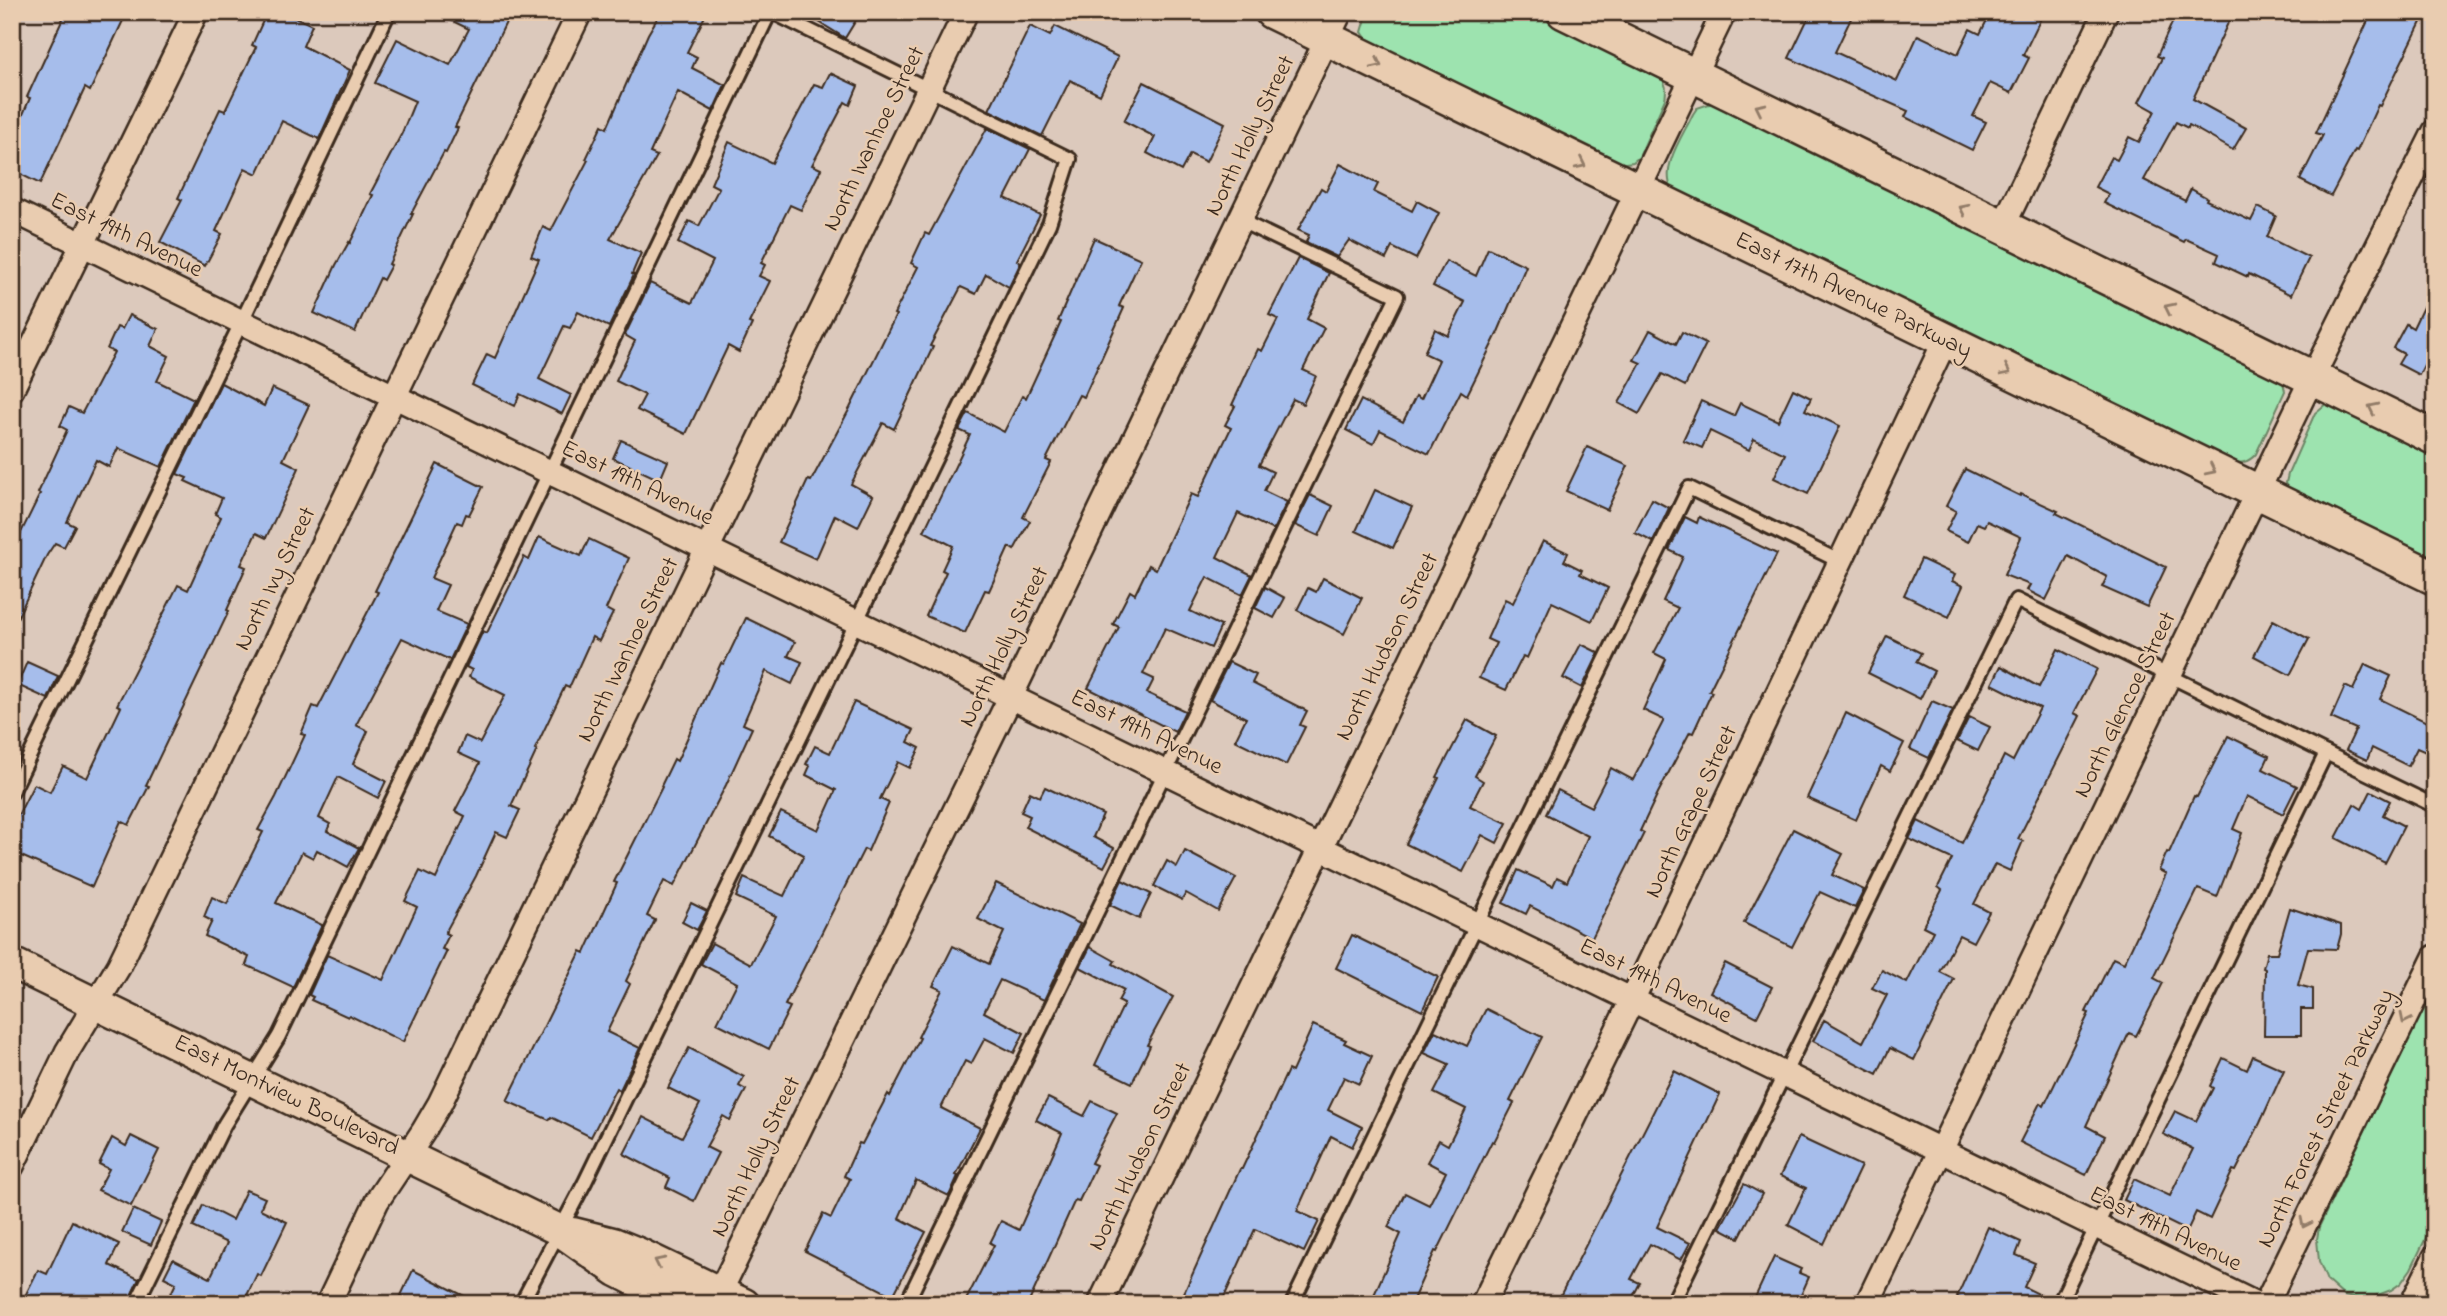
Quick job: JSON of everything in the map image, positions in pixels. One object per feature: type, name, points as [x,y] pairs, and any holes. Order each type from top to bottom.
[{"type":"main road","name":"East 17th Avenue Parkway","points":[[1272,12],[1334,26],[1637,191],[2435,578]]},
{"type":"main road","points":[[1563,12],[2435,438]]},
{"type":"street","points":[[12,389],[195,12]]},
{"type":"street","name":"North Ivy Street","points":[[12,1166],[67,1052],[120,966],[580,12]]},
{"type":"street","name":"North Ivanhoe Street","points":[[328,1304],[377,1201],[440,1103],[966,12]]},
{"type":"street","name":"North Hudson Street","points":[[1100,1304],[1724,12]]},
{"type":"street","points":[[2002,228],[2106,12]]},
{"type":"street","name":"North Holly Street","points":[[726,1300],[1011,696],[1334,26]]},
{"type":"street","name":"North Glencoe Street","points":[[1867,1304],[2312,378],[2435,131]]},
{"type":"street","name":"East 19th Avenue","points":[[12,210],[2256,1304]]},
{"type":"street","name":"North Grape Street","points":[[1483,1304],[1632,1000],[1945,341]]},
{"type":"street","name":"North Forest Street Parkway","points":[[2266,1304],[2435,957]]},
{"type":"street","name":"East Montview Boulevard","points":[[12,963],[559,1230],[617,1271],[682,1304]]},
{"type":"street","name":"East Montview Boulevard","points":[[559,1230],[626,1248],[726,1300]]},
{"type":"street","points":[[2412,1304],[2435,1257]]},
{"type":"lane","points":[[12,792],[242,321],[389,12]]},
{"type":"lane","points":[[136,1304],[222,1128],[279,1037],[771,12],[1070,159],[1049,224],[585,1182],[521,1304]]},
{"type":"lane","points":[[906,1304],[1397,296],[1240,220]]},
{"type":"lane","points":[[1292,1304],[1689,488],[1839,561]]},
{"type":"lane","points":[[1672,1304],[2016,600],[2435,806]]},
{"type":"lane","points":[[2059,1304],[2326,753]]},
{"type":"green space","points":[[1368,12],[1531,12],[1660,75],[1666,86],[1665,99],[1639,157],[1633,162],[1618,164],[1370,44],[1362,32]]},
{"type":"green space","points":[[1712,103],[2277,375],[2283,382],[2285,391],[2256,454],[2244,462],[2230,463],[1672,190],[1669,171],[1674,151],[1697,108]]},
{"type":"green space","points":[[2327,403],[2435,452],[2435,563],[2289,490],[2286,483],[2288,474],[2315,413]]},
{"type":"green space","points":[[2435,984],[2435,1219],[2411,1269],[2401,1283],[2365,1300],[2344,1296],[2327,1281],[2319,1261],[2319,1227]]},
{"type":"building","points":[[66,12],[127,12],[90,91],[85,88],[40,184],[12,170],[12,140],[30,98],[27,97]]},
{"type":"building","points":[[267,12],[284,12],[312,25],[303,46],[350,70],[319,139],[282,121],[257,174],[245,168],[216,231],[222,234],[205,266],[160,242],[182,200],[178,198],[220,109],[225,111],[256,47],[252,45]]},
{"type":"building","points":[[434,12],[511,12],[455,127],[458,128],[446,153],[444,152],[411,214],[389,264],[391,265],[383,280],[380,278],[355,332],[314,313],[373,195],[370,194],[402,133],[415,101],[375,83],[397,39],[450,65],[469,29]]},
{"type":"building","points":[[661,12],[707,12],[687,52],[697,57],[692,68],[725,85],[713,111],[678,92],[650,153],[657,156],[610,239],[641,253],[632,274],[634,275],[609,327],[578,312],[570,328],[564,326],[539,379],[571,395],[562,414],[520,394],[515,406],[472,385],[487,354],[495,358],[539,259],[531,256],[543,227],[551,231],[588,160],[586,159],[602,125],[607,128],[648,34]]},
{"type":"building","points":[[803,12],[861,12],[845,38]]},
{"type":"building","points":[[1811,12],[1854,12],[1835,52],[1897,81],[1918,35],[1958,54],[1970,29],[1980,34],[1991,12],[2044,12],[2023,55],[2029,58],[2011,93],[1990,83],[1973,116],[1986,122],[1972,150],[1905,117],[1908,111],[1789,58]]},
{"type":"building","points":[[2177,12],[2233,12],[2193,99],[2246,128],[2233,150],[2189,125],[2188,128],[2176,122],[2144,180],[2185,201],[2191,189],[2207,198],[2206,200],[2251,221],[2258,207],[2276,216],[2267,237],[2309,258],[2291,295],[2249,274],[2248,277],[2216,262],[2219,254],[2186,239],[2184,242],[2104,203],[2109,194],[2095,187],[2111,157],[2117,160],[2129,137],[2139,142],[2155,111],[2139,102],[2162,58],[2157,56]]},
{"type":"building","points":[[2372,12],[2426,12],[2357,151],[2355,150],[2331,196],[2300,180],[2323,135],[2316,133]]},
{"type":"building","points":[[1030,26],[1050,36],[1055,26],[1118,57],[1100,95],[1070,80],[1042,136],[989,110]]},
{"type":"building","points":[[830,73],[858,86],[850,105],[845,102],[812,165],[821,169],[801,210],[790,205],[761,263],[765,265],[759,276],[770,281],[749,323],[752,324],[739,352],[728,346],[686,434],[637,410],[645,395],[616,381],[635,341],[625,335],[650,283],[692,303],[713,261],[678,243],[689,221],[699,226],[719,188],[711,184],[729,142],[772,163],[814,84],[823,87]]},
{"type":"building","points":[[1144,82],[1225,123],[1206,162],[1190,154],[1181,171],[1147,153],[1155,137],[1124,121]]},
{"type":"building","points":[[987,128],[1030,149],[1005,198],[1040,215],[1017,260],[1021,262],[1009,287],[986,274],[976,294],[961,287],[930,346],[933,347],[894,429],[883,423],[851,484],[873,496],[858,527],[835,515],[816,559],[779,542],[808,480],[811,481],[850,408],[896,315],[894,314],[918,267],[911,263],[925,233],[929,235]]},
{"type":"building","points":[[1340,164],[1378,184],[1374,192],[1412,211],[1417,201],[1439,213],[1416,259],[1392,247],[1386,259],[1349,240],[1337,257],[1306,242],[1309,235],[1298,230],[1321,188],[1326,191]]},
{"type":"building","points":[[1094,238],[1141,259],[1119,306],[1124,308],[1084,397],[1079,395],[1046,460],[1051,462],[1023,517],[1030,521],[1014,550],[1009,547],[989,591],[985,590],[965,633],[926,616],[946,572],[942,570],[953,546],[924,531],[970,435],[959,430],[968,413],[1004,432],[1022,396],[1026,398],[1061,322],[1058,321]]},
{"type":"building","points":[[1488,248],[1526,266],[1467,395],[1461,391],[1429,454],[1380,430],[1373,444],[1346,430],[1361,400],[1403,422],[1416,396],[1421,399],[1439,360],[1424,353],[1435,329],[1448,336],[1465,302],[1433,286],[1446,261],[1476,276]]},
{"type":"building","points":[[1298,258],[1329,273],[1307,319],[1324,328],[1303,370],[1316,376],[1303,404],[1293,399],[1259,465],[1273,472],[1264,491],[1287,502],[1273,530],[1238,513],[1217,557],[1252,575],[1242,595],[1207,577],[1190,611],[1221,626],[1211,648],[1165,628],[1143,674],[1154,679],[1147,693],[1185,711],[1175,732],[1088,688],[1119,627],[1113,624],[1130,591],[1135,594],[1149,565],[1156,569],[1191,494],[1198,497],[1231,428],[1225,425],[1235,406],[1232,405],[1258,349],[1262,351],[1278,319],[1269,315]]},
{"type":"building","points":[[2435,282],[2435,368],[2425,363],[2419,375],[2398,364],[2404,354],[2393,348],[2406,324],[2413,328]]},
{"type":"building","points":[[129,315],[158,329],[150,346],[169,356],[157,381],[194,399],[161,467],[118,448],[109,467],[96,460],[67,522],[75,526],[64,547],[55,543],[47,555],[12,629],[12,551],[67,430],[60,426],[69,407],[82,413],[114,352],[107,349],[117,327],[122,329]]},
{"type":"building","points":[[1650,330],[1676,344],[1682,332],[1706,344],[1685,386],[1662,374],[1639,414],[1619,403],[1641,363],[1634,360]]},
{"type":"building","points":[[221,383],[264,406],[272,388],[309,405],[283,460],[299,468],[266,538],[256,533],[241,565],[246,567],[227,610],[229,611],[146,785],[149,786],[129,825],[121,821],[92,887],[12,852],[12,827],[34,784],[50,792],[63,766],[87,778],[121,707],[117,705],[178,585],[188,590],[221,517],[215,514],[222,498],[185,481],[187,478],[177,474]]},
{"type":"building","points":[[1793,389],[1811,398],[1805,410],[1840,426],[1808,494],[1774,478],[1785,454],[1754,439],[1749,450],[1710,431],[1702,448],[1683,440],[1701,401],[1734,416],[1740,403],[1778,421]]},
{"type":"building","points":[[621,440],[668,461],[660,480],[613,458]]},
{"type":"building","points":[[1587,447],[1628,466],[1607,510],[1566,491]]},
{"type":"building","points":[[437,464],[483,487],[469,515],[466,514],[462,524],[457,522],[431,578],[448,585],[436,611],[467,624],[450,660],[402,638],[356,725],[368,731],[353,764],[386,781],[378,798],[338,777],[319,818],[330,824],[327,831],[359,848],[348,867],[317,850],[313,858],[302,852],[276,903],[322,925],[293,987],[246,965],[249,957],[205,936],[212,921],[204,917],[212,897],[227,904],[263,832],[258,830],[305,735],[301,734],[313,706],[318,708],[378,592],[375,591]]},
{"type":"building","points":[[1965,469],[2058,511],[2056,513],[2166,567],[2147,607],[2102,587],[2107,577],[2068,556],[2046,600],[2027,590],[2030,585],[2004,575],[2021,537],[1987,521],[1984,526],[1977,523],[1968,542],[1946,531],[1956,511],[1946,506]]},
{"type":"building","points":[[1375,490],[1412,507],[1393,548],[1356,531]]},
{"type":"building","points":[[1310,495],[1333,506],[1319,536],[1295,525]]},
{"type":"building","points":[[1652,499],[1669,508],[1653,542],[1635,533]]},
{"type":"building","points":[[1685,517],[1697,523],[1699,517],[1777,554],[1709,691],[1712,692],[1693,733],[1690,732],[1658,793],[1640,831],[1644,833],[1592,938],[1530,906],[1526,914],[1503,903],[1518,870],[1553,886],[1557,877],[1567,882],[1588,836],[1546,814],[1558,790],[1591,807],[1611,768],[1633,780],[1664,720],[1643,710],[1666,659],[1654,653],[1678,608],[1663,601],[1683,557],[1669,550]]},
{"type":"building","points":[[539,537],[581,556],[589,539],[629,558],[606,609],[613,613],[599,641],[592,637],[569,688],[565,686],[511,806],[520,810],[507,837],[496,832],[445,933],[449,935],[442,949],[447,951],[403,1042],[349,1015],[348,1017],[311,1000],[313,997],[309,995],[327,955],[383,980],[417,907],[405,901],[420,871],[436,879],[465,816],[455,811],[480,763],[458,753],[465,736],[480,743],[505,695],[469,677],[472,670],[466,667],[483,631],[487,633],[524,557],[529,560]]},
{"type":"building","points":[[1543,541],[1568,553],[1564,561],[1582,570],[1580,574],[1608,588],[1592,621],[1552,602],[1527,658],[1523,656],[1506,690],[1479,678],[1496,643],[1487,639],[1505,599],[1513,603]]},
{"type":"building","points":[[1921,559],[1955,575],[1952,581],[1963,586],[1949,617],[1904,595]]},
{"type":"building","points":[[1323,578],[1362,598],[1344,634],[1297,610],[1308,588],[1316,592]]},
{"type":"building","points":[[1265,587],[1285,598],[1274,618],[1255,608]]},
{"type":"building","points":[[746,618],[795,642],[788,656],[802,662],[792,684],[766,671],[743,724],[752,728],[726,785],[674,886],[664,881],[647,916],[655,920],[626,981],[630,984],[607,1032],[640,1048],[620,1090],[616,1088],[591,1137],[551,1117],[549,1120],[507,1101],[581,951],[585,953],[617,883],[614,882],[674,759],[677,761],[721,663],[724,664]]},
{"type":"building","points":[[2273,620],[2309,639],[2290,675],[2254,656]]},
{"type":"building","points":[[1887,636],[1921,653],[1916,662],[1934,671],[1920,699],[1868,673]]},
{"type":"building","points":[[1581,644],[1599,653],[1582,688],[1563,678]]},
{"type":"building","points":[[2058,649],[2097,669],[2074,713],[2080,716],[2018,839],[2023,841],[2010,871],[1995,864],[1974,904],[1989,912],[1973,942],[1959,935],[1940,972],[1954,979],[1914,1060],[1890,1048],[1877,1074],[1813,1041],[1824,1020],[1863,1042],[1887,995],[1872,988],[1882,970],[1907,983],[1933,931],[1923,926],[1942,890],[1938,887],[1952,859],[1909,839],[1918,821],[1962,843],[2004,756],[2013,761],[2040,708],[1992,684],[2001,666],[2039,687]]},
{"type":"building","points":[[27,662],[58,676],[48,699],[17,685]]},
{"type":"building","points":[[1229,662],[1256,675],[1252,683],[1307,711],[1300,725],[1305,727],[1286,765],[1235,740],[1246,718],[1210,700]]},
{"type":"building","points":[[2365,664],[2391,676],[2380,699],[2435,726],[2435,756],[2417,748],[2408,766],[2372,748],[2367,760],[2346,750],[2356,729],[2331,718],[2345,686],[2353,690]]},
{"type":"building","points":[[1932,701],[1953,710],[1929,758],[1910,749]]},
{"type":"building","points":[[854,702],[914,730],[908,742],[920,748],[910,768],[898,762],[880,799],[889,803],[868,851],[864,849],[785,1005],[790,1007],[769,1049],[717,1023],[737,983],[701,964],[712,943],[751,964],[776,916],[736,897],[744,878],[784,896],[804,855],[769,836],[781,812],[818,830],[836,790],[806,775],[810,766],[806,764],[815,746],[830,753]]},
{"type":"building","points":[[1846,713],[1904,743],[1890,771],[1881,766],[1856,820],[1807,798]]},
{"type":"building","points":[[1969,717],[1990,727],[1978,751],[1957,741]]},
{"type":"building","points":[[1467,720],[1496,736],[1475,776],[1483,781],[1470,806],[1507,823],[1497,843],[1482,835],[1463,872],[1406,844]]},
{"type":"building","points":[[2228,736],[2269,756],[2263,769],[2297,786],[2283,814],[2247,796],[2233,829],[2242,833],[2217,897],[2198,889],[2154,978],[2163,983],[2136,1036],[2129,1033],[2086,1126],[2105,1136],[2086,1175],[2020,1142],[2040,1103],[2044,1106],[2113,958],[2124,963],[2166,874],[2159,870],[2167,852],[2169,853],[2194,796],[2197,797]]},
{"type":"building","points":[[1045,787],[1103,815],[1093,837],[1114,848],[1104,867],[1025,827],[1030,816],[1021,812],[1030,792],[1040,797]]},
{"type":"building","points":[[2371,791],[2390,801],[2383,815],[2404,826],[2385,863],[2336,838],[2354,804],[2362,809]]},
{"type":"building","points":[[1793,829],[1843,854],[1832,875],[1864,890],[1855,908],[1820,892],[1792,947],[1744,923]]},
{"type":"building","points":[[1185,851],[1236,878],[1218,911],[1186,893],[1182,900],[1154,886],[1167,861],[1177,867]]},
{"type":"building","points":[[1122,880],[1151,894],[1139,919],[1110,905]]},
{"type":"building","points":[[996,883],[1080,924],[1044,1000],[1000,980],[984,1012],[1024,1033],[1014,1053],[985,1038],[971,1064],[965,1061],[941,1108],[980,1128],[956,1175],[958,1176],[949,1196],[916,1180],[899,1218],[926,1232],[893,1296],[805,1251],[823,1214],[831,1218],[850,1179],[844,1176],[859,1143],[862,1144],[888,1094],[890,1096],[920,1038],[918,1037],[942,990],[933,986],[953,946],[989,964],[1004,932],[978,919]]},
{"type":"building","points":[[691,903],[707,911],[697,930],[682,922]]},
{"type":"building","points":[[2290,908],[2341,925],[2341,934],[2337,949],[2308,948],[2298,985],[2313,989],[2313,1009],[2301,1009],[2301,1035],[2264,1035],[2263,968],[2267,953],[2277,953]]},
{"type":"building","points":[[1352,935],[1438,977],[1422,1011],[1336,968]]},
{"type":"building","points":[[1090,947],[1115,961],[1113,964],[1173,997],[1147,1045],[1150,1046],[1132,1083],[1095,1065],[1124,1004],[1118,1001],[1124,990],[1080,967]]},
{"type":"building","points":[[1725,963],[1772,987],[1757,1017],[1710,992]]},
{"type":"building","points":[[1486,1009],[1542,1037],[1510,1101],[1514,1103],[1437,1252],[1435,1251],[1411,1304],[1370,1304],[1401,1234],[1388,1227],[1405,1193],[1429,1205],[1446,1172],[1427,1162],[1439,1140],[1448,1145],[1466,1109],[1434,1093],[1449,1064],[1424,1053],[1435,1031],[1467,1046]]},
{"type":"building","points":[[1313,1025],[1372,1056],[1359,1084],[1344,1077],[1328,1110],[1362,1127],[1352,1147],[1331,1136],[1297,1211],[1319,1221],[1304,1252],[1255,1229],[1221,1304],[1179,1304],[1240,1169],[1288,1070],[1292,1072]]},
{"type":"building","points":[[689,1048],[744,1077],[739,1086],[746,1090],[730,1120],[723,1116],[706,1147],[718,1153],[694,1201],[666,1187],[670,1178],[624,1154],[643,1117],[682,1137],[700,1104],[668,1088]]},
{"type":"building","points":[[2253,1056],[2284,1070],[2210,1219],[2196,1212],[2187,1231],[2124,1200],[2134,1179],[2170,1196],[2193,1149],[2163,1134],[2175,1111],[2196,1121],[2213,1088],[2210,1086],[2223,1058],[2247,1070]]},
{"type":"building","points":[[1674,1071],[1720,1094],[1657,1227],[1690,1243],[1681,1260],[1650,1244],[1631,1279],[1640,1283],[1629,1304],[1556,1304]]},
{"type":"building","points":[[1048,1098],[1084,1116],[1092,1101],[1117,1113],[1091,1163],[1096,1165],[1079,1201],[1075,1200],[1028,1304],[964,1304],[994,1245],[990,1243],[1001,1221],[1019,1230],[1062,1133],[1036,1120]]},
{"type":"building","points":[[131,1136],[159,1150],[131,1206],[98,1190],[109,1169],[99,1164],[112,1138],[126,1146]]},
{"type":"building","points":[[1799,1137],[1861,1166],[1824,1244],[1788,1225],[1806,1188],[1780,1176]]},
{"type":"building","points":[[1744,1184],[1762,1194],[1739,1238],[1720,1228]]},
{"type":"building","points":[[246,1190],[265,1198],[260,1209],[287,1222],[261,1276],[257,1274],[243,1304],[166,1304],[176,1283],[164,1277],[173,1259],[210,1278],[227,1243],[193,1227],[203,1205],[232,1220]]},
{"type":"building","points":[[133,1209],[161,1222],[151,1245],[122,1232]]},
{"type":"building","points":[[72,1221],[119,1244],[109,1265],[139,1279],[127,1304],[35,1304],[24,1298],[38,1270],[47,1274]]},
{"type":"building","points":[[1988,1227],[2021,1242],[2016,1255],[2035,1263],[2024,1287],[2051,1300],[2050,1304],[1972,1304],[1957,1297]]},
{"type":"building","points":[[1774,1257],[1801,1269],[1799,1273],[1809,1277],[1797,1304],[1752,1304]]},
{"type":"building","points":[[413,1270],[480,1304],[397,1304]]}]
